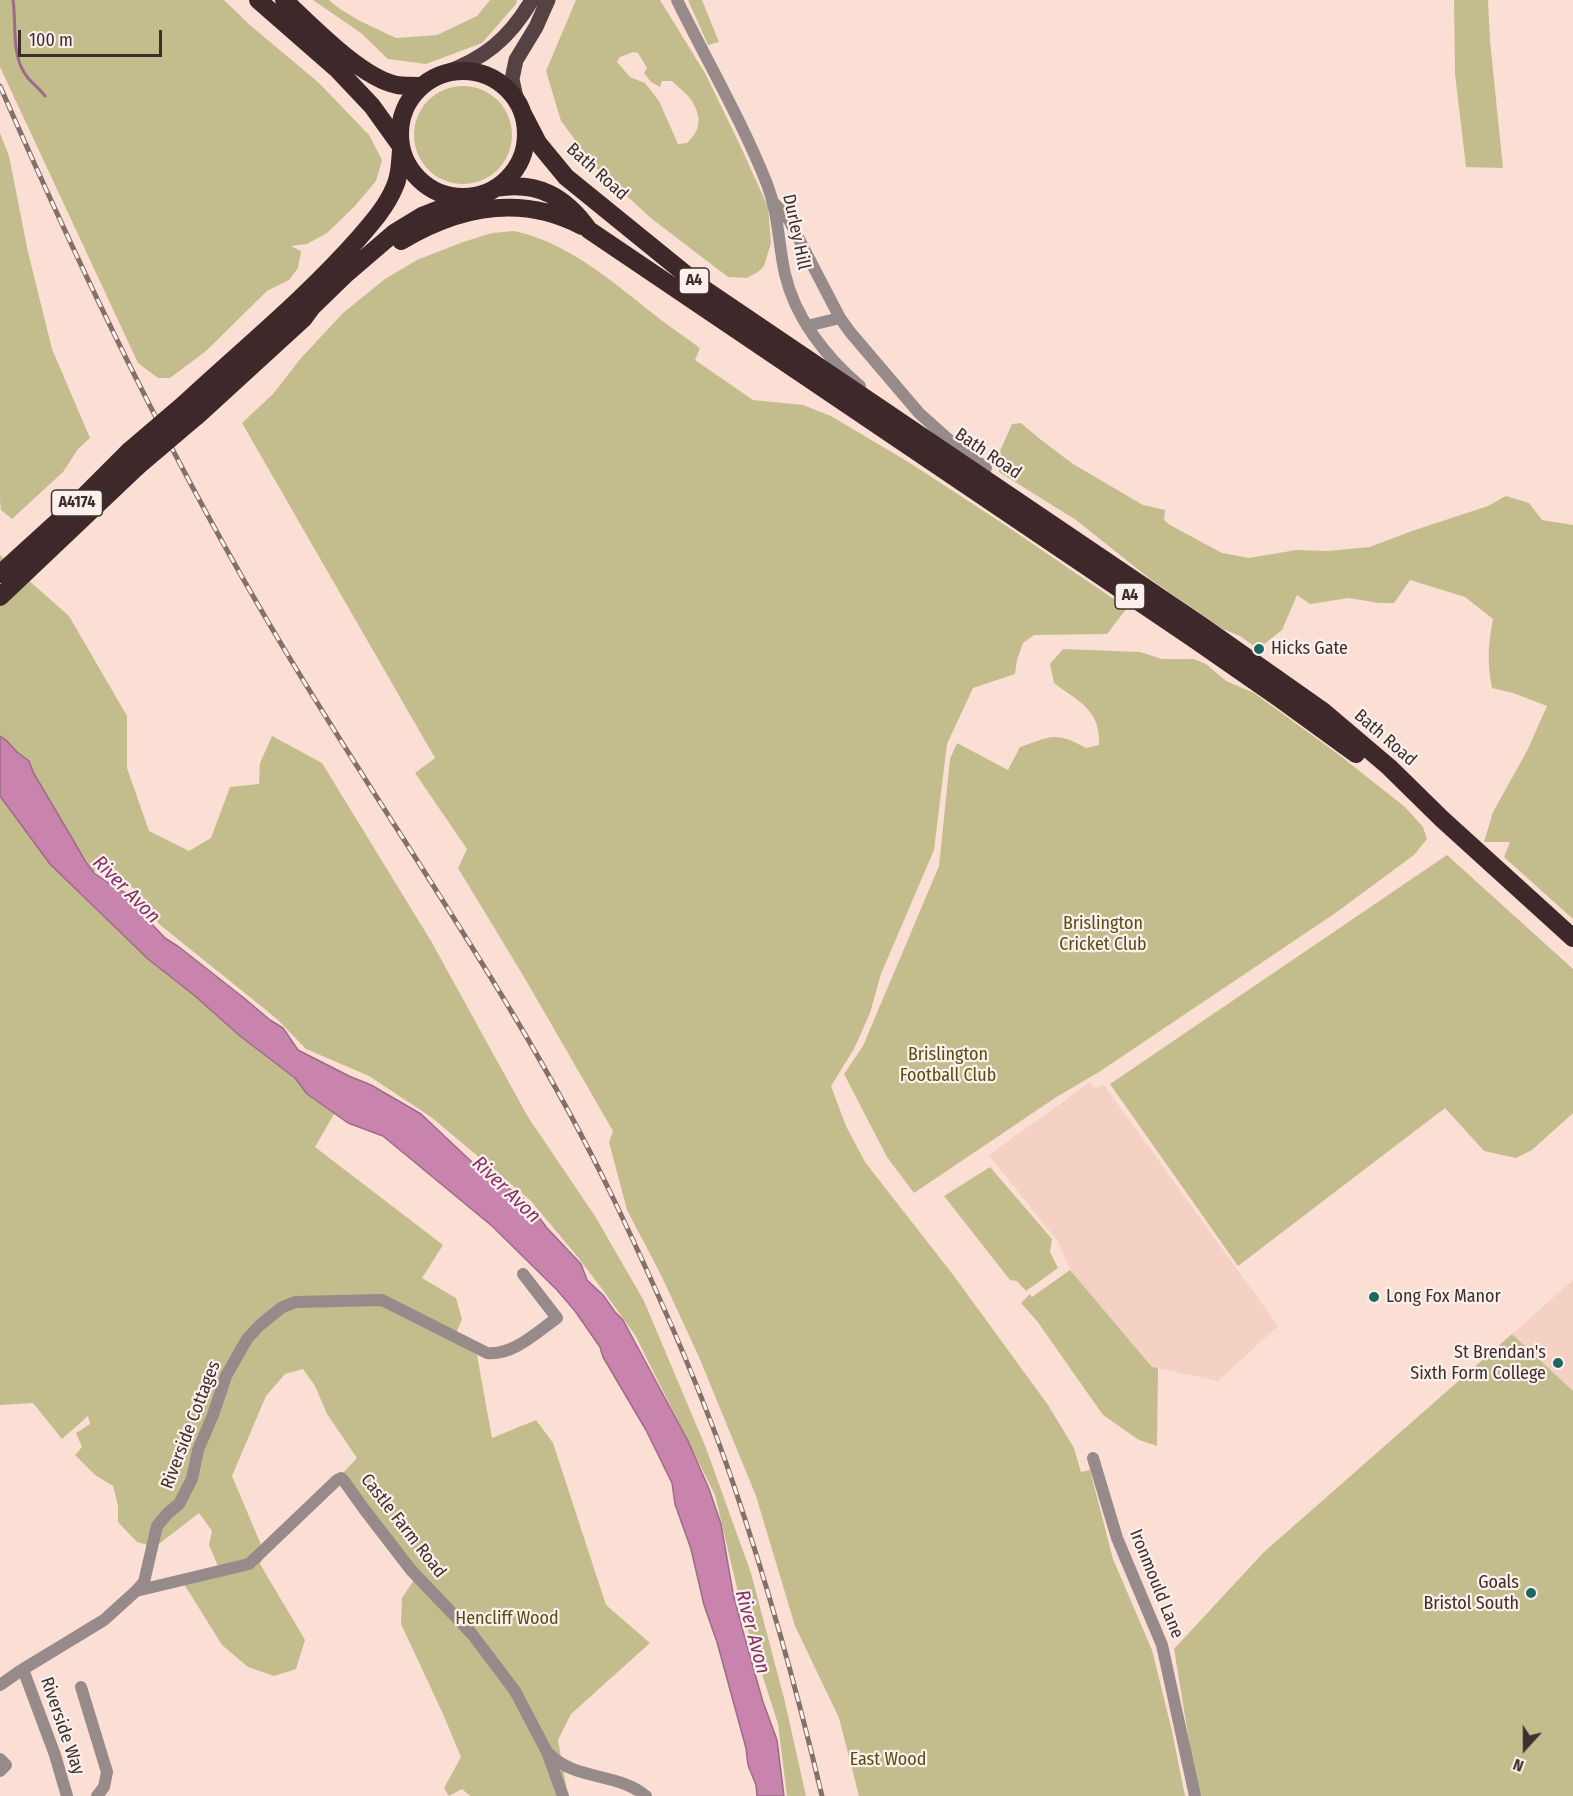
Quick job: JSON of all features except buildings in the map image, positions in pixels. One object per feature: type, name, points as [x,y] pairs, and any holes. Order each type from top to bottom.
[{"type":"highway","points":[[258,0],[338,70],[372,106],[401,147],[407,163],[424,183],[433,189],[444,194],[472,196],[495,188],[513,173],[522,157],[526,137],[520,108],[502,84],[482,74],[461,71],[442,74],[421,86],[414,93],[404,110],[400,123],[401,147]]},
{"type":"highway","points":[[284,0],[366,71],[396,85],[421,86]]},
{"type":"highway","name":"Bath Road","points":[[520,108],[546,154],[562,173],[704,289],[895,416],[1198,632]]},
{"type":"highway","name":"A4174","points":[[190,410],[366,230],[395,188],[399,177],[401,147]]},
{"type":"highway","name":"Bath Road","points":[[495,188],[517,186],[542,189],[578,214],[589,230],[1198,632],[1323,711],[1389,767],[1442,819],[1573,938]]},
{"type":"highway","name":"A4174","points":[[0,597],[29,560],[133,459],[304,318],[312,307],[362,260],[406,224],[472,196]]},
{"type":"highway","points":[[312,307],[387,250],[412,235],[453,217],[495,207],[517,207],[549,212],[589,230]]},
{"type":"highway","name":"A4174","points":[[0,574],[29,560]]},
{"type":"main road","points":[[442,74],[462,67],[499,43],[521,18],[532,0]]},
{"type":"main road","points":[[520,108],[512,79],[516,60],[549,0]]},
{"type":"street","name":"Durley Hill","points":[[677,0],[743,131],[775,204],[785,274],[807,326],[826,354],[895,416]]},
{"type":"street","points":[[775,204],[789,220],[840,318],[850,332],[919,413],[986,468]]},
{"type":"street","points":[[807,326],[840,318]]},
{"type":"street","name":"Riverside Cottages","points":[[136,1591],[144,1582],[157,1526],[179,1504],[192,1479],[198,1450],[226,1376],[247,1339],[260,1324],[281,1308],[295,1302],[382,1300],[488,1353],[495,1354],[512,1348],[557,1318],[524,1274]]},
{"type":"street","name":"Ironmould Lane","points":[[1093,1458],[1117,1538],[1162,1645],[1195,1796]]},
{"type":"street","name":"Castle Farm Road","points":[[0,1685],[104,1620],[136,1591],[249,1564],[341,1478],[411,1570],[472,1634],[515,1691],[547,1752],[563,1796]]},
{"type":"street","name":"Riverside Way","points":[[20,1671],[24,1671],[55,1755],[67,1796]]},
{"type":"street","points":[[81,1687],[107,1772],[104,1787],[97,1796]]},
{"type":"street","name":"Castle Farm Road","points":[[547,1752],[556,1761],[575,1771],[628,1786],[646,1796]]},
{"type":"street","points":[[0,1759],[6,1765],[0,1771]]},
{"type":"shaded area","points":[[1090,1082],[1095,1089],[1104,1085],[1278,1326],[1218,1381],[1152,1367],[1070,1270],[1059,1243],[989,1155]]},
{"type":"shaded area","name":"St Brendan's Sixth Form College","points":[[1573,1280],[1573,1391],[1512,1334]]},
{"type":"green space","points":[[0,0],[224,0],[251,26],[319,83],[369,135],[382,160],[376,181],[354,207],[327,233],[307,244],[291,246],[301,251],[298,268],[289,280],[267,291],[206,351],[170,378],[158,378],[138,363],[0,67]]},
{"type":"green space","points":[[313,0],[329,0],[360,21],[396,38],[437,35],[477,16],[490,0],[517,0],[482,43],[426,64],[388,59],[361,33]]},
{"type":"green space","points":[[576,0],[660,0],[705,73],[768,207],[771,243],[764,266],[747,278],[728,277],[652,219],[596,168],[561,121],[546,71]],"holes":[[[633,52],[638,53],[647,68],[644,73],[651,82],[660,87],[662,81],[672,81],[693,103],[698,114],[698,125],[695,134],[687,143],[678,144],[659,101],[645,83],[630,77],[617,62],[620,57]]]},
{"type":"green space","points":[[688,0],[702,0],[719,42],[708,45]]},
{"type":"green space","points":[[1454,0],[1488,0],[1503,168],[1466,167],[1455,74]]},
{"type":"green space","points":[[463,86],[482,90],[498,100],[508,116],[512,135],[508,154],[498,170],[482,180],[463,184],[444,180],[428,170],[418,154],[414,135],[418,116],[428,100],[444,90]]},
{"type":"green space","points":[[0,133],[9,156],[28,252],[52,349],[90,438],[78,449],[63,472],[12,519],[1,510],[0,500]]},
{"type":"green space","name":"East Wood","points":[[514,231],[552,244],[603,275],[700,348],[695,360],[753,400],[803,405],[831,416],[910,463],[1127,608],[1107,634],[1034,635],[1023,643],[1015,674],[973,688],[947,744],[934,850],[881,974],[870,1013],[854,1049],[831,1086],[846,1126],[865,1162],[954,1276],[1048,1405],[1074,1448],[1081,1472],[1090,1470],[1113,1559],[1152,1650],[1185,1796],[859,1796],[839,1718],[795,1626],[756,1496],[699,1357],[661,1275],[627,1210],[609,1142],[613,1131],[458,868],[467,849],[415,773],[435,758],[242,423],[273,394],[301,358],[343,313],[385,279],[417,260],[463,242],[492,233]]},
{"type":"green space","points":[[1021,423],[1073,464],[1143,505],[1165,510],[1164,520],[1170,525],[1222,553],[1249,558],[1296,550],[1328,551],[1370,547],[1488,506],[1506,496],[1529,503],[1542,520],[1573,525],[1573,919],[1504,857],[1510,842],[1484,842],[1493,812],[1527,751],[1547,706],[1492,688],[1489,654],[1493,619],[1465,597],[1410,580],[1394,603],[1349,598],[1310,604],[1297,595],[1282,630],[1258,649],[1240,636],[1223,629],[1150,579],[1076,520],[999,472],[1000,451],[1012,424]]},
{"type":"green space","points":[[0,555],[69,616],[127,716],[127,768],[149,831],[189,851],[211,838],[230,787],[259,784],[260,763],[272,736],[322,763],[431,941],[528,1117],[595,1216],[644,1301],[706,1448],[751,1573],[785,1702],[806,1796],[787,1796],[778,1724],[744,1618],[715,1495],[635,1335],[577,1256],[530,1200],[431,1117],[369,1076],[306,1049],[277,1019],[159,924],[138,891],[101,868],[94,872],[71,837],[33,772],[29,761],[0,736]]},
{"type":"green space","points":[[1063,649],[1140,652],[1162,659],[1194,659],[1206,664],[1226,681],[1254,693],[1338,754],[1405,807],[1423,827],[1427,839],[1414,855],[1334,914],[914,1193],[887,1157],[844,1074],[863,1046],[939,866],[950,759],[957,743],[1008,770],[1020,747],[1047,738],[1060,737],[1086,748],[1099,745],[1096,723],[1087,708],[1054,683],[1050,664]]},
{"type":"green space","name":"Hencliff Wood","points":[[0,796],[50,864],[148,959],[295,1078],[307,1094],[334,1114],[315,1147],[443,1245],[422,1278],[456,1298],[462,1319],[454,1338],[477,1355],[492,1438],[536,1420],[553,1443],[606,1605],[650,1643],[571,1714],[558,1740],[568,1796],[470,1796],[462,1789],[449,1796],[444,1788],[461,1757],[401,1624],[402,1598],[418,1574],[342,1474],[357,1458],[327,1414],[315,1386],[303,1369],[285,1374],[266,1396],[232,1476],[265,1554],[260,1564],[305,1640],[296,1669],[274,1676],[248,1667],[222,1645],[184,1584],[221,1573],[209,1545],[212,1531],[199,1513],[155,1547],[137,1542],[118,1522],[118,1506],[113,1486],[95,1475],[75,1455],[82,1447],[76,1433],[90,1424],[88,1416],[62,1439],[33,1403],[0,1405]]},
{"type":"green space","points":[[1447,855],[1573,969],[1573,1113],[1532,1150],[1516,1158],[1484,1151],[1445,1108],[1238,1266],[1110,1084]]},
{"type":"green space","points":[[990,1167],[1052,1239],[1050,1252],[1058,1268],[1026,1291],[1017,1281],[1010,1280],[944,1196]]},
{"type":"green space","points":[[1070,1270],[1152,1367],[1158,1368],[1157,1446],[1139,1440],[1103,1415],[1037,1321],[1021,1303],[1030,1294],[1032,1297]]},
{"type":"green space","points":[[1512,1334],[1573,1391],[1573,1796],[1198,1796],[1174,1649],[1264,1552]]},
{"type":"water","name":"River Avon","points":[[0,736],[29,761],[33,772],[94,873],[137,899],[144,916],[165,938],[283,1028],[298,1050],[371,1085],[421,1114],[474,1164],[523,1198],[581,1264],[587,1280],[603,1295],[623,1320],[688,1441],[721,1524],[733,1593],[763,1702],[777,1740],[784,1796],[757,1796],[717,1642],[704,1605],[691,1549],[675,1504],[672,1483],[646,1430],[603,1357],[600,1347],[575,1311],[492,1226],[383,1136],[348,1123],[307,1094],[295,1078],[240,1036],[148,959],[50,864],[0,796]]},
{"type":"waterway","points":[[13,0],[16,51],[22,69],[45,96]]},
{"type":"railway","points":[[0,86],[131,368],[166,438],[241,575],[322,711],[538,1056],[614,1200],[678,1340],[733,1483],[781,1638],[822,1796]]},
{"type":"place","name":"Hicks Gate","points":[[1259,649]]},
{"type":"place","name":"Long Fox Manor","points":[[1374,1297]]},
{"type":"place","name":"St Brendan's Sixth Form College","points":[[1558,1363]]},
{"type":"place","name":"Goals Bristol South","points":[[1531,1593]]},
{"type":"park label","name":"Brislington Cricket Club","points":[[1103,934]]},
{"type":"park label","name":"Brislington Football Club","points":[[948,1065]]}]
